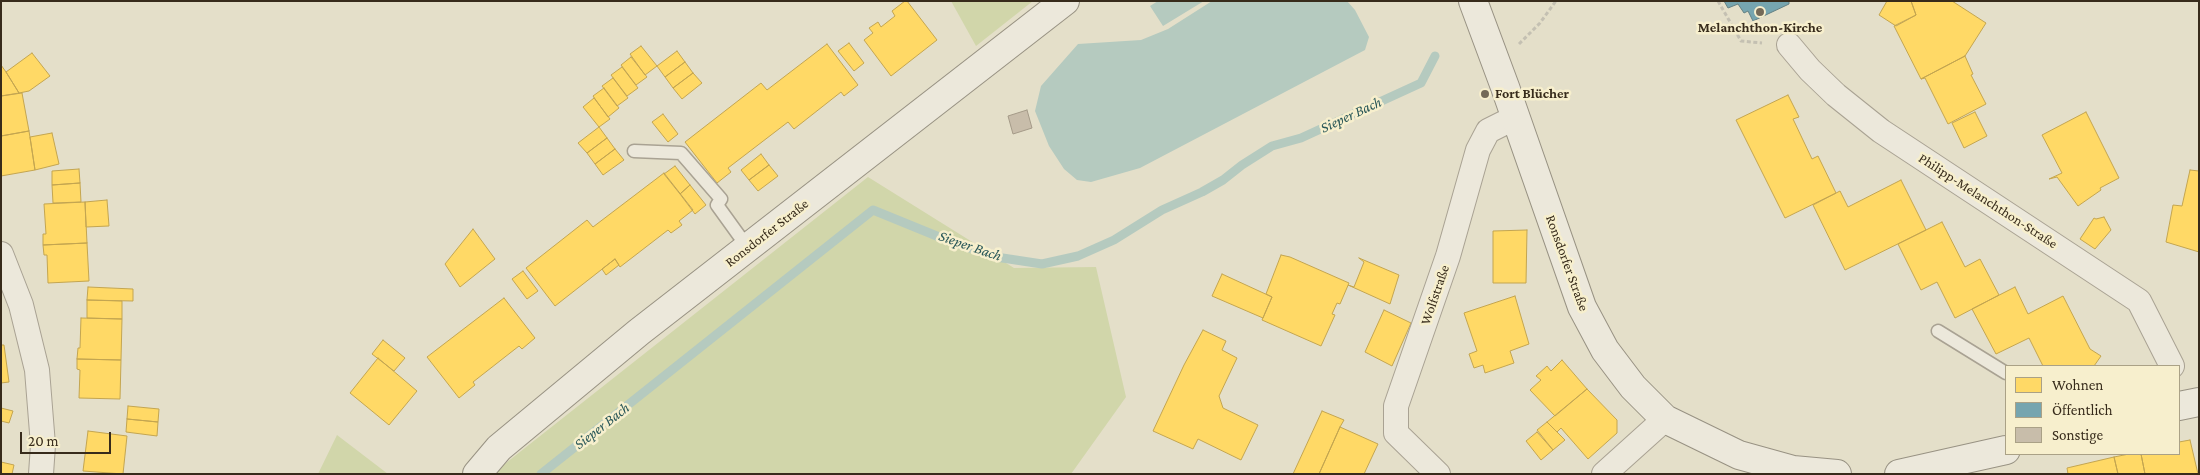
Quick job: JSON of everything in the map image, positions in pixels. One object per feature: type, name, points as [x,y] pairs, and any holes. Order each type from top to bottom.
[{"type":"main road","name":"Ronsdorfer Straße","points":[[477,474],[499,448],[639,332],[1065,1]]},
{"type":"main road","name":"Ronsdorfer Straße","points":[[1473,1],[1516,117],[1582,307],[1610,357],[1633,387],[1665,419],[1739,455],[1793,470],[1837,474]]},
{"type":"main road","points":[[1899,474],[2005,450]]},
{"type":"street","name":"Philipp-Melanchthon-Straße","points":[[1789,45],[1810,70],[1881,131],[2139,301],[2171,365]]},
{"type":"street","name":"Wolfstraße","points":[[1438,474],[1396,433],[1396,406],[1448,256],[1478,150],[1488,130],[1516,117]]},
{"type":"street","points":[[1,254],[21,305],[37,370],[43,445],[41,474]]},
{"type":"street","points":[[1604,474],[1665,419]]},
{"type":"lane","points":[[634,151],[681,153],[721,200],[716,205],[748,248]]},
{"type":"lane","points":[[1938,332],[2005,372]]},
{"type":"path","points":[[1494,56],[1518,46],[1540,23],[1556,1]]},
{"type":"path","points":[[1718,1],[1741,41],[1789,45]]},
{"type":"green space","points":[[951,1],[1033,1],[976,46]]},
{"type":"green space","points":[[868,177],[1014,268],[1096,267],[1126,397],[1071,474],[492,474]]},
{"type":"green space","points":[[337,435],[388,474],[318,474]]},
{"type":"shaded area","points":[[1158,1],[1204,1],[1163,26],[1150,6]]},
{"type":"shaded area","points":[[1212,1],[1347,1],[1355,10],[1369,37],[1365,50],[1140,168],[1091,182],[1077,180],[1064,169],[1049,146],[1035,111],[1041,86],[1078,44],[1141,40],[1168,29]]},
{"type":"building: Wohnen","points":[[907,1],[937,40],[891,76],[864,40],[873,33],[869,28],[878,22],[881,27],[895,16],[892,11]]},
{"type":"building: Wohnen","points":[[1887,1],[1911,1],[1916,15],[1896,26],[1879,15]]},
{"type":"building: Wohnen","points":[[1911,1],[1952,1],[1986,23],[1965,56],[1921,79],[1894,26],[1916,15]]},
{"type":"building: Wohnen","points":[[849,43],[864,63],[854,71],[838,51]]},
{"type":"building: Wohnen","points":[[827,44],[858,85],[844,96],[841,92],[794,129],[788,122],[728,168],[731,172],[717,183],[685,142],[761,83],[767,90]]},
{"type":"building: Wohnen","points":[[641,46],[657,66],[645,75],[630,54]]},
{"type":"building: Wohnen","points":[[677,51],[685,62],[665,77],[657,66]]},
{"type":"building: Wohnen","points":[[32,53],[50,76],[29,91],[19,93],[6,72]]},
{"type":"building: Wohnen","points":[[1965,56],[1973,74],[1971,75],[1986,104],[1948,124],[1925,78],[1921,79]]},
{"type":"building: Wohnen","points":[[631,57],[647,77],[636,85],[621,65]]},
{"type":"building: Wohnen","points":[[685,62],[693,73],[673,88],[665,77]]},
{"type":"building: Wohnen","points":[[1,65],[6,72],[19,93],[1,96]]},
{"type":"building: Wohnen","points":[[622,67],[638,88],[627,96],[611,75]]},
{"type":"building: Wohnen","points":[[693,73],[702,83],[682,99],[673,88]]},
{"type":"building: Wohnen","points":[[613,78],[628,98],[617,106],[602,86]]},
{"type":"building: Wohnen","points":[[604,88],[619,108],[608,117],[593,96]]},
{"type":"building: Wohnen","points":[[22,93],[29,131],[1,136],[1,96]]},
{"type":"building: Wohnen","points":[[1788,95],[1799,117],[1793,119],[1812,159],[1818,156],[1836,193],[1785,218],[1736,120]]},
{"type":"building: Wohnen","points":[[594,98],[610,119],[599,127],[583,107]]},
{"type":"building: Wohnen","points":[[1975,112],[1987,136],[1964,148],[1952,123]]},
{"type":"building: Wohnen","points":[[2086,112],[2119,178],[2100,188],[2101,190],[2078,206],[2057,177],[2049,179],[2062,173],[2042,135]]},
{"type":"building: Wohnen","points":[[663,114],[678,134],[668,142],[652,122]]},
{"type":"building: Wohnen","points":[[599,127],[607,138],[587,153],[578,143]]},
{"type":"building: Wohnen","points":[[29,131],[35,170],[1,176],[1,136]]},
{"type":"building: Wohnen","points":[[52,133],[59,164],[35,170],[30,137]]},
{"type":"building: Wohnen","points":[[607,138],[615,149],[595,164],[587,153]]},
{"type":"building: Wohnen","points":[[615,149],[624,160],[603,175],[595,164]]},
{"type":"building: Wohnen","points":[[761,154],[769,165],[749,180],[741,170]]},
{"type":"building: Wohnen","points":[[769,165],[778,176],[758,191],[749,180]]},
{"type":"building: Wohnen","points":[[675,166],[690,185],[680,194],[664,174]]},
{"type":"building: Wohnen","points":[[79,169],[80,183],[52,185],[52,171]]},
{"type":"building: Wohnen","points":[[2190,170],[2199,171],[2199,252],[2166,242],[2173,205],[2182,206]]},
{"type":"building: Wohnen","points":[[664,173],[693,210],[679,221],[682,225],[671,233],[668,230],[620,267],[615,259],[555,306],[526,268],[587,220],[593,227]]},
{"type":"building: Wohnen","points":[[1901,180],[1926,230],[1845,270],[1813,205],[1840,191],[1848,207]]},
{"type":"building: Wohnen","points":[[80,183],[81,202],[53,203],[52,185]]},
{"type":"building: Wohnen","points":[[690,185],[706,205],[695,214],[680,194]]},
{"type":"building: Wohnen","points":[[107,200],[109,226],[86,227],[85,202]]},
{"type":"building: Wohnen","points":[[85,202],[87,243],[43,245],[43,234],[46,234],[44,204]]},
{"type":"building: Wohnen","points":[[2104,217],[2111,230],[2095,249],[2080,239],[2094,218]]},
{"type":"building: Wohnen","points":[[1942,222],[1965,267],[1980,259],[1999,295],[1955,318],[1937,282],[1921,290],[1898,244]]},
{"type":"building: Wohnen","points":[[473,229],[495,259],[460,287],[445,264]]},
{"type":"building: Wohnen","points":[[1527,230],[1526,283],[1493,283],[1493,231]]},
{"type":"building: Wohnen","points":[[87,243],[89,281],[48,283],[47,255],[44,255],[43,245]]},
{"type":"building: Wohnen","points":[[1281,255],[1290,257],[1349,283],[1340,304],[1337,303],[1332,314],[1335,315],[1321,346],[1262,320],[1272,297],[1266,294]]},
{"type":"building: Wohnen","points":[[1359,258],[1399,275],[1390,304],[1348,285],[1354,287],[1364,262]]},
{"type":"building: Wohnen","points":[[615,259],[619,265],[606,275],[602,269]]},
{"type":"building: Wohnen","points":[[523,271],[538,291],[527,299],[512,279]]},
{"type":"building: Wohnen","points":[[1222,274],[1272,297],[1263,318],[1212,296]]},
{"type":"building: Wohnen","points":[[88,287],[133,289],[133,301],[87,300]]},
{"type":"building: Wohnen","points":[[2015,287],[2028,314],[2063,296],[2090,349],[2101,356],[2095,365],[2042,365],[2029,338],[1996,354],[1972,309]]},
{"type":"building: Wohnen","points":[[1515,296],[1529,344],[1510,351],[1514,363],[1485,373],[1483,365],[1474,368],[1469,354],[1477,351],[1464,313]]},
{"type":"building: Wohnen","points":[[504,298],[535,338],[522,349],[519,346],[473,382],[475,385],[459,398],[427,357]]},
{"type":"building: Wohnen","points":[[87,300],[122,301],[122,319],[87,318]]},
{"type":"building: Wohnen","points":[[1384,310],[1411,323],[1392,366],[1365,352]]},
{"type":"building: Wohnen","points":[[81,318],[122,319],[121,360],[77,359],[78,348],[80,348]]},
{"type":"building: Wohnen","points":[[1203,330],[1226,341],[1222,350],[1237,358],[1219,396],[1223,408],[1258,425],[1241,460],[1198,439],[1193,449],[1153,431]]},
{"type":"building: Wohnen","points":[[383,340],[405,358],[394,371],[372,354]]},
{"type":"building: Wohnen","points":[[1,345],[4,345],[9,382],[1,383]]},
{"type":"building: Wohnen","points":[[378,358],[417,391],[389,425],[350,393]]},
{"type":"building: Wohnen","points":[[77,359],[121,360],[120,399],[79,398],[80,370],[77,369]]},
{"type":"building: Wohnen","points":[[1562,360],[1587,389],[1555,416],[1530,390],[1541,380],[1536,376],[1547,366],[1551,371]]},
{"type":"building: Wohnen","points":[[1587,389],[1617,420],[1617,433],[1588,459],[1561,428],[1557,432],[1547,422]]},
{"type":"building: Wohnen","points":[[128,406],[159,409],[158,422],[127,419]]},
{"type":"building: Wohnen","points":[[1,408],[13,411],[9,423],[1,421]]},
{"type":"building: Wohnen","points":[[1322,411],[1344,420],[1319,474],[1293,474]]},
{"type":"building: Wohnen","points":[[127,419],[158,422],[157,436],[126,432]]},
{"type":"building: Wohnen","points":[[1547,422],[1565,440],[1553,450],[1537,430]]},
{"type":"building: Wohnen","points":[[1340,427],[1378,444],[1364,474],[1319,474]]},
{"type":"building: Wohnen","points":[[88,431],[127,436],[123,474],[83,471]]},
{"type":"building: Wohnen","points":[[1537,432],[1553,450],[1541,460],[1526,441]]},
{"type":"building: Wohnen","points":[[2190,440],[2198,474],[2145,474],[2141,455],[2180,455],[2180,442]]},
{"type":"building: Wohnen","points":[[2141,455],[2145,474],[2118,474],[2114,457]]},
{"type":"building: Wohnen","points":[[2114,457],[2118,474],[2068,474],[2067,468]]},
{"type":"building: Wohnen","points":[[1,462],[14,465],[12,474],[1,474]]},
{"type":"building: Öffentlich","name":"Melanchthon-Kirche","points":[[1724,1],[1789,1],[1789,4],[1753,21],[1748,11],[1744,13],[1738,4],[1728,8]]},
{"type":"building: Sonstige","points":[[1027,110],[1032,128],[1013,134],[1008,116]]},
{"type":"waterway","name":"Sieper Bach","points":[[541,474],[873,210],[949,241],[996,257],[1042,264],[1078,256],[1114,240],[1162,210],[1202,192],[1223,180],[1272,146],[1301,138],[1421,83],[1435,56]]},
{"type":"place","name":"Melanchthon-Kirche","points":[[1760,12]]},
{"type":"place","name":"Fort Blücher","points":[[1485,94]]}]
